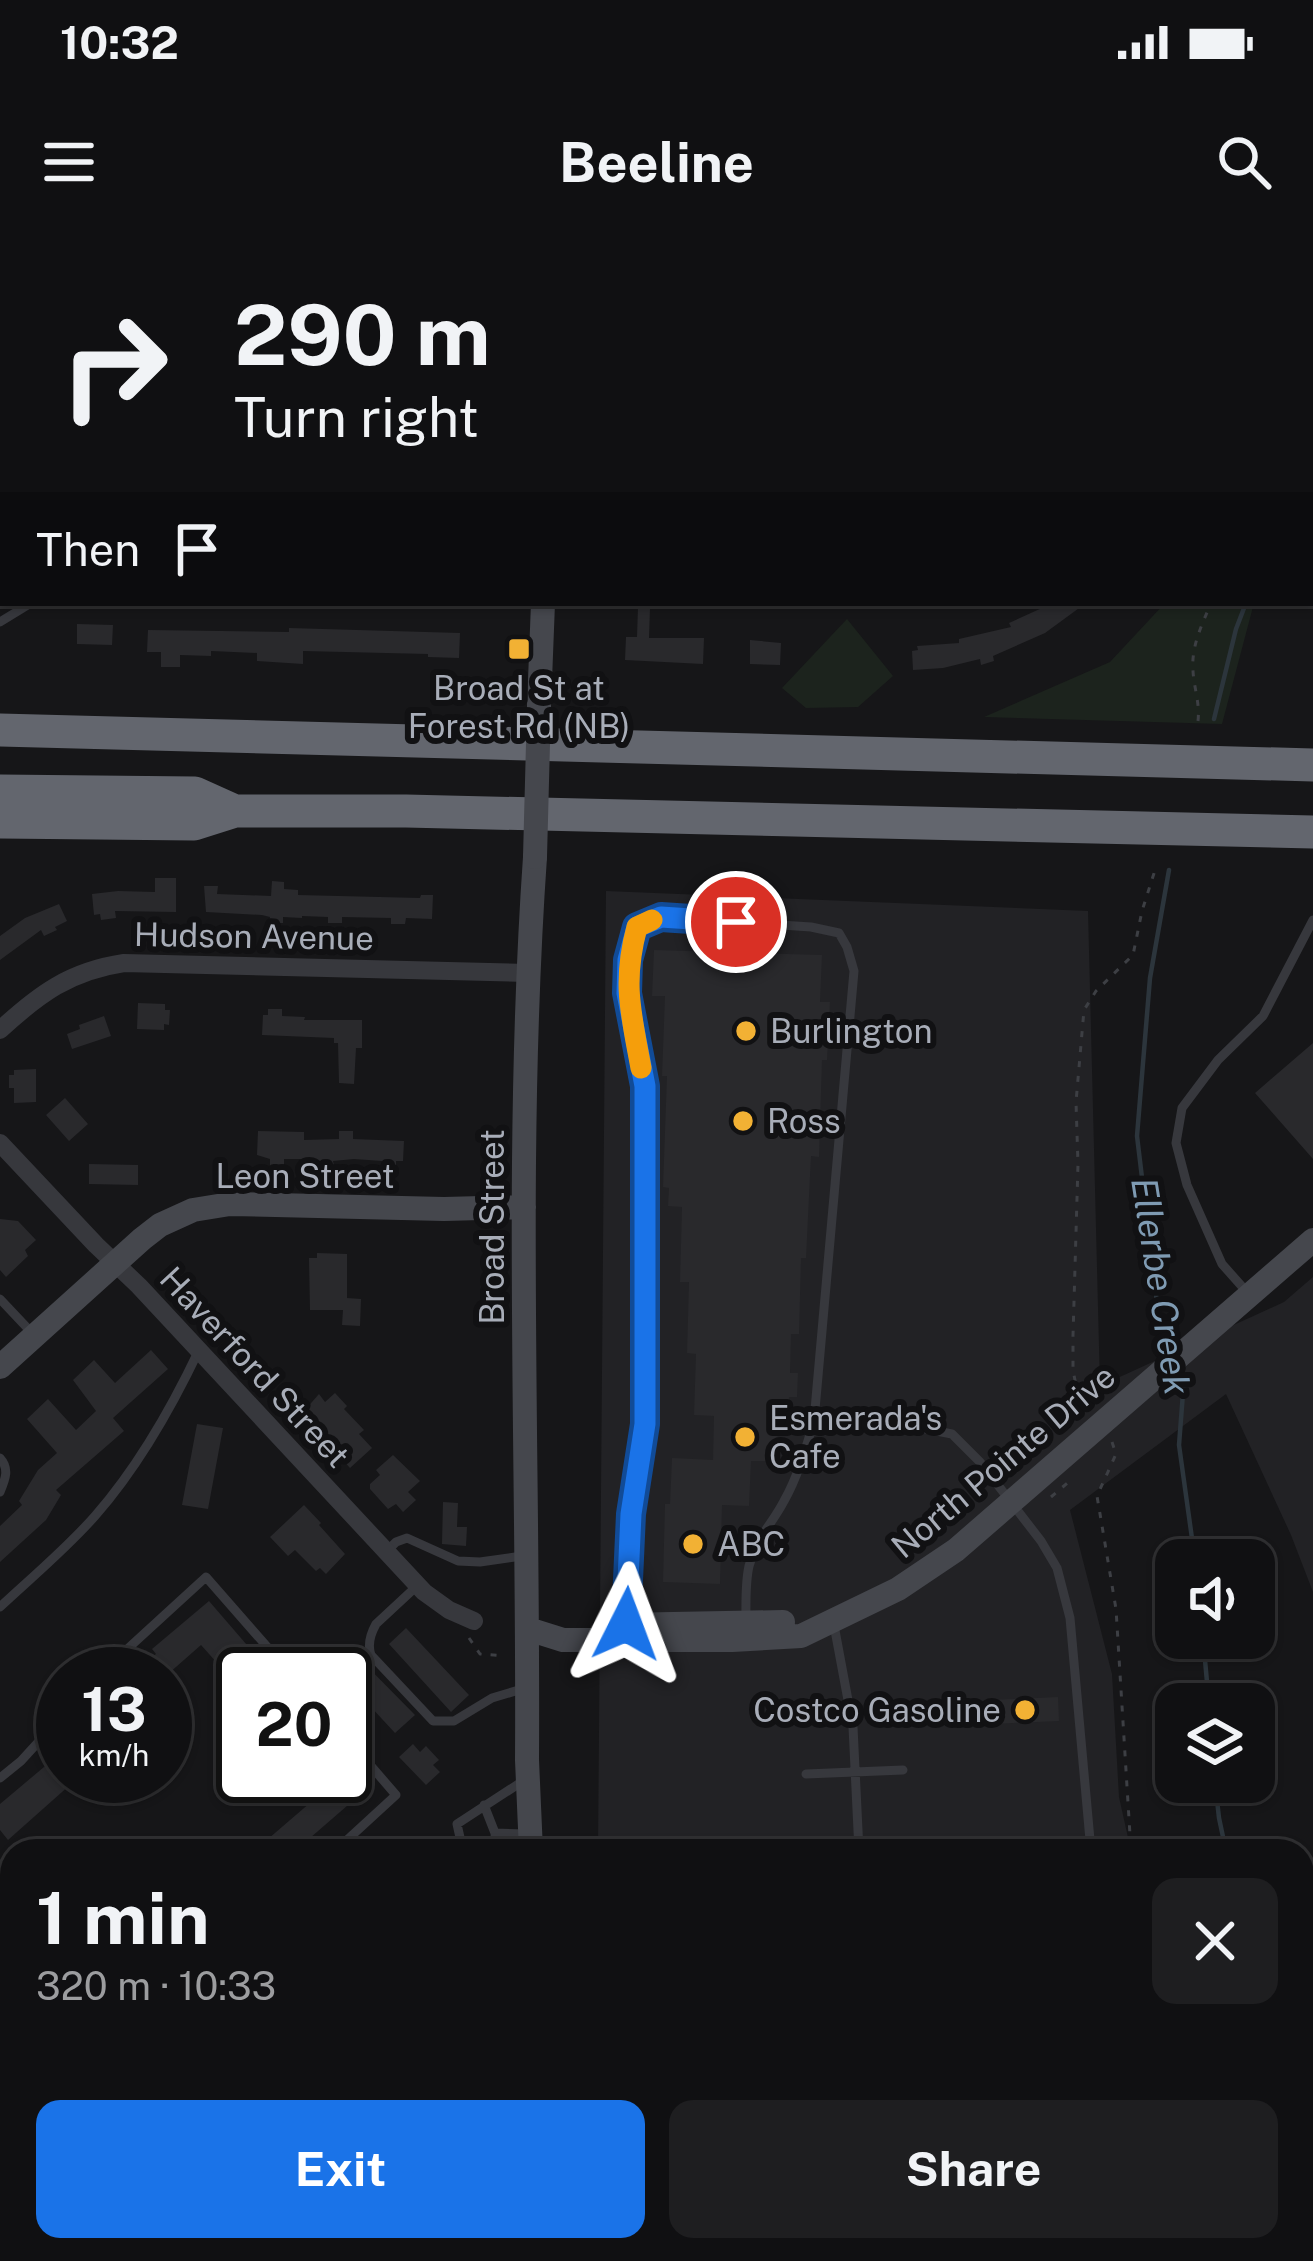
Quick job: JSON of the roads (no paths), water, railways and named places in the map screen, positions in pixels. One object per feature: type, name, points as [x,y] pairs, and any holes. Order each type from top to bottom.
[{"type":"highway","points":[[0,730],[1313,765]]},
{"type":"highway","points":[[0,791],[195,794],[236,811]]},
{"type":"highway","points":[[0,822],[194,824],[236,811],[429,812],[1313,832]]},
{"type":"main road","name":"Broad Street","points":[[531,1839],[526,973],[535,857],[543,606]]},
{"type":"main road","name":"Leon Street","points":[[0,1367],[160,1225],[193,1210],[230,1204],[524,1208]]},
{"type":"main road","name":"North Pointe Drive","points":[[528,1628],[563,1640],[801,1636],[887,1594],[939,1564],[1313,1240]]},
{"type":"main road","name":"North Pointe Drive","points":[[528,1628],[833,1619]]},
{"type":"street","name":"Hudson Avenue","points":[[0,1030],[50,988],[79,973],[124,963],[526,973]]},
{"type":"street","name":"Haverford Street","points":[[0,1143],[418,1585],[470,1619]]},
{"type":"lane","points":[[626,1624],[631,1514],[645,1424],[645,1086],[627,993],[628,960],[637,927],[661,917],[839,933],[854,971],[814,1421],[784,1503],[753,1552],[747,1573],[746,1622]]},
{"type":"lane","points":[[1250,1295],[1222,1264],[1186,1185],[1176,1143],[1181,1108],[1218,1060],[1263,1016],[1313,920]]},
{"type":"lane","points":[[0,1299],[35,1336]]},
{"type":"lane","points":[[0,1607],[94,1517],[132,1470],[199,1350]]},
{"type":"lane","points":[[814,1421],[952,1434],[1026,1520],[1057,1568],[1070,1618],[1090,1839]]},
{"type":"lane","points":[[0,1458],[6,1475],[0,1492]]},
{"type":"lane","points":[[387,1551],[407,1538],[468,1562],[527,1555]]},
{"type":"lane","points":[[127,1647],[206,1577],[267,1647]]},
{"type":"lane","points":[[418,1585],[376,1624],[369,1649],[433,1720],[454,1721],[493,1698],[527,1688]]},
{"type":"lane","points":[[833,1619],[853,1726],[858,1839]]},
{"type":"lane","points":[[0,1778],[36,1744]]},
{"type":"lane","points":[[348,1839],[396,1795],[372,1767]]},
{"type":"lane","points":[[806,1774],[903,1770]]},
{"type":"lane","points":[[460,1839],[457,1824],[527,1778]]},
{"type":"lane","points":[[484,1804],[495,1839]]},
{"type":"lane","points":[[495,1833],[519,1839]]},
{"type":"waterway","name":"Ellerbe Creek","points":[[1214,719],[1245,606]]},
{"type":"waterway","name":"Ellerbe Creek","points":[[1169,870],[1150,978],[1137,1136],[1158,1311],[1174,1349]]},
{"type":"waterway","name":"Ellerbe Creek","points":[[1179,1366],[1184,1380],[1179,1445],[1192,1539]]},
{"type":"waterway","name":"Ellerbe Creek","points":[[1205,1659],[1207,1683]]},
{"type":"waterway","name":"Ellerbe Creek","points":[[1217,1803],[1223,1839]]},
{"type":"place","name":"Broad St at Forest Rd (NB)","points":[[519,649]]},
{"type":"place","name":"Burlington","points":[[746,1031]]},
{"type":"place","name":"Ross","points":[[743,1121]]},
{"type":"place","name":"Esmerada's Cafe","points":[[745,1437]]},
{"type":"place","name":"ABC","points":[[693,1544]]},
{"type":"place","name":"Costco Gasoline","points":[[1025,1710]]}]
